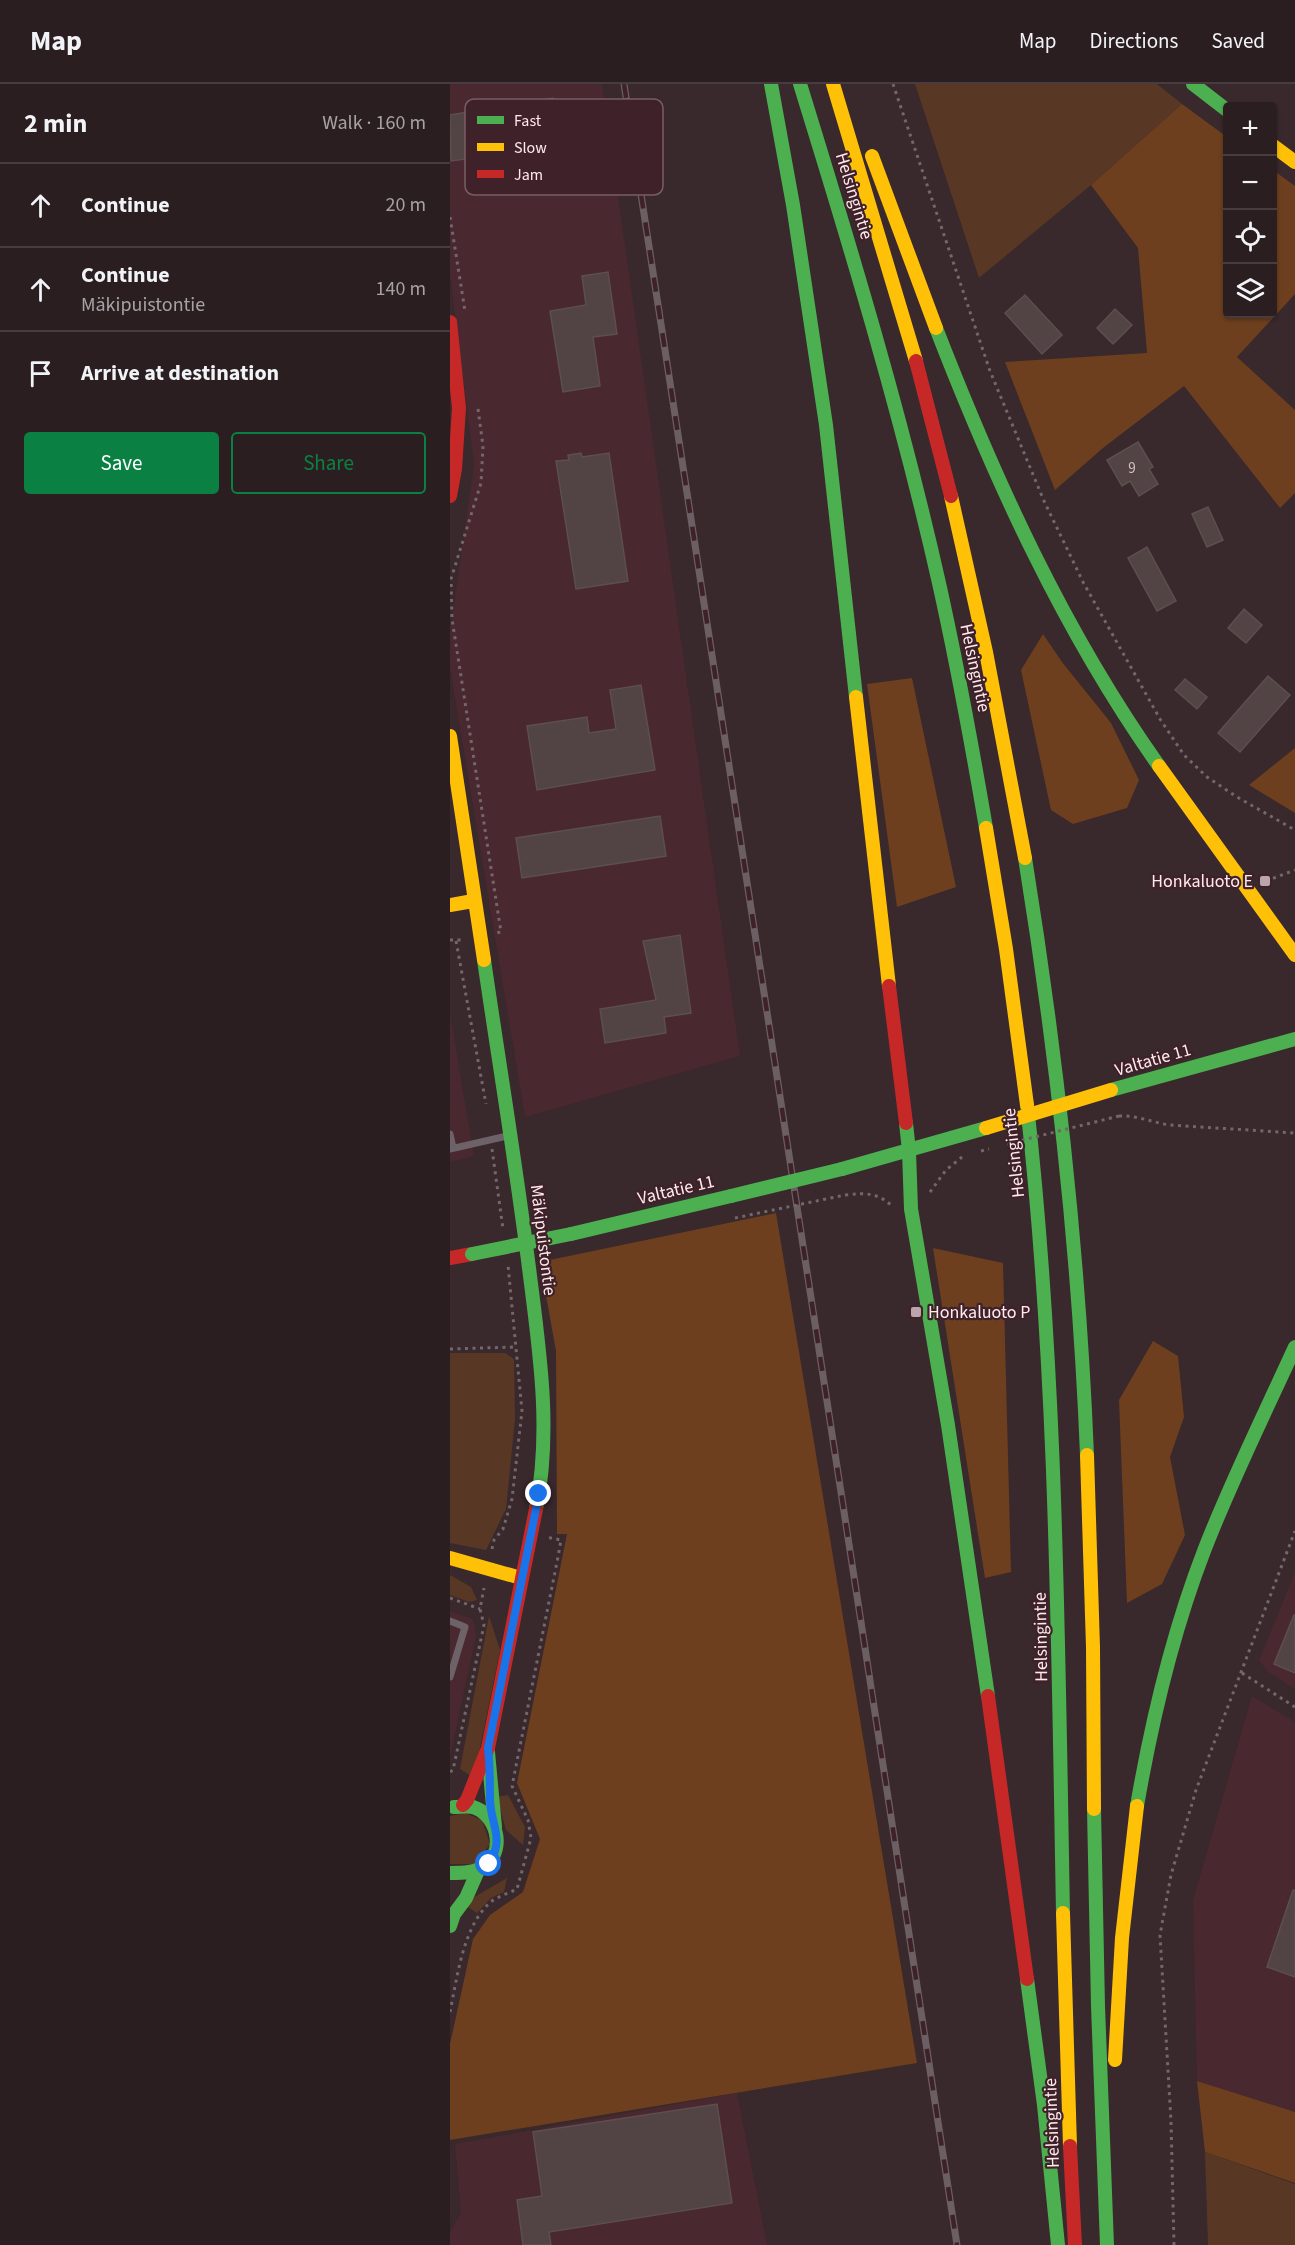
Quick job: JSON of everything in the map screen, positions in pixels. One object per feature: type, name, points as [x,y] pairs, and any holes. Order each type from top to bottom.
[{"type":"main road","points":[[771,84],[793,205],[826,425],[909,1151],[911,1209],[974,1594],[1026,1961],[1058,2245]]},
{"type":"main road","name":"Helsingintie","points":[[800,84],[847,234],[884,365],[932,551],[962,695],[997,890],[1023,1066],[1037,1205],[1052,1400],[1059,1610],[1064,1933],[1075,2245]]},
{"type":"main road","name":"Helsingintie","points":[[833,84],[884,250],[945,474],[991,674],[1029,882],[1053,1050],[1069,1194],[1084,1412],[1093,1610],[1096,1928],[1107,2242]]},
{"type":"main road","points":[[846,84],[856,112]]},
{"type":"main road","points":[[1193,84],[1223,108]]},
{"type":"main road","points":[[868,145],[903,244],[976,426],[1040,566],[1114,699],[1151,755],[1295,955]]},
{"type":"main road","points":[[1277,149],[1295,162]]},
{"type":"main road","points":[[450,322],[459,408],[455,469],[450,496]]},
{"type":"main road","name":"Mäkipuistontie","points":[[450,736],[473,902],[510,1135],[541,1363],[545,1430],[539,1494],[488,1748],[467,1800],[457,1806]]},
{"type":"main road","points":[[450,905],[473,902]]},
{"type":"main road","name":"Valtatie 11","points":[[450,1258],[571,1234],[909,1151],[1111,1090],[1295,1039]]},
{"type":"main road","points":[[1115,2073],[1117,1996],[1138,1796],[1162,1682],[1211,1531],[1295,1347]]},
{"type":"main road","points":[[450,1558],[521,1578]]},
{"type":"main road","name":"Mäkipuistontie","points":[[477,1873],[489,1864],[495,1853],[497,1840],[490,1802],[488,1748]]},
{"type":"main road","points":[[457,1806],[475,1807],[486,1814],[495,1827]]},
{"type":"main road","points":[[450,1873],[466,1875],[477,1873]]},
{"type":"main road","points":[[450,1926],[454,1914],[466,1898],[477,1873]]},
{"type":"main road","points":[[1107,2242],[1116,2128]]},
{"type":"lane","points":[[450,1134],[451,1149],[510,1135]]},
{"type":"lane","points":[[450,1621],[465,1627],[450,1677]]},
{"type":"path","points":[[893,84],[990,371],[1044,501],[1083,582],[1160,718],[1184,755],[1207,777],[1295,830]]},
{"type":"path","points":[[450,217],[466,322]]},
{"type":"path","points":[[450,940],[456,941],[501,932],[452,609],[452,579],[481,483],[483,446],[477,402]]},
{"type":"path","points":[[1265,881],[1295,870]]},
{"type":"path","points":[[1004,1145],[1119,1116],[1132,1115],[1168,1125],[1295,1133]]},
{"type":"path","points":[[981,1151],[992,1148]]},
{"type":"path","points":[[735,1218],[845,1195]]},
{"type":"path","points":[[450,1349],[516,1347]]},
{"type":"path","points":[[450,2013],[462,1954],[478,1917],[493,1901],[517,1889],[531,1838],[528,1820],[512,1786],[561,1540],[503,1528]]},
{"type":"path","points":[[1174,2245],[1171,2121],[1160,1935],[1171,1875],[1196,1790],[1295,1531]]},
{"type":"path","points":[[450,1772],[453,1770],[484,1625],[480,1609],[488,1569]]},
{"type":"path","points":[[450,1598],[480,1609]]},
{"type":"path","points":[[1242,1673],[1295,1707]]},
{"type":"shaded area","points":[[450,84],[602,84],[604,99],[465,99],[465,195],[618,195],[740,1056],[525,1117],[450,668],[450,633],[474,465],[450,274]]},
{"type":"shaded area","points":[[915,84],[1157,84],[1182,104],[1091,185],[979,278]]},
{"type":"shaded area","points":[[1182,104],[1223,134],[1223,318],[1273,318],[1237,357],[1295,410],[1295,493],[1280,508],[1184,386],[1103,448],[1055,490],[1005,362],[1147,353],[1138,248],[1091,185]]},
{"type":"shaded area","points":[[1277,173],[1295,186],[1295,294],[1277,314]]},
{"type":"shaded area","points":[[1043,634],[1062,662],[1111,723],[1139,780],[1127,808],[1073,824],[1051,810],[1021,670]]},
{"type":"shaded area","points":[[912,678],[956,887],[897,907],[867,684]]},
{"type":"shaded area","points":[[1295,748],[1295,813],[1249,785]]},
{"type":"shaded area","points":[[450,1013],[474,1156],[450,1162]]},
{"type":"shaded area","points":[[776,1213],[917,2063],[450,2140],[450,2044],[473,1939],[490,1915],[523,1892],[540,1839],[517,1783],[567,1534],[557,1534],[556,1351],[540,1262]]},
{"type":"shaded area","points":[[933,1248],[1003,1263],[1011,1572],[985,1578]]},
{"type":"shaded area","points":[[1153,1341],[1178,1356],[1184,1417],[1170,1457],[1185,1535],[1162,1584],[1127,1603],[1119,1400]]},
{"type":"shaded area","points":[[450,1353],[505,1353],[514,1359],[515,1419],[506,1509],[486,1550],[450,1543]]},
{"type":"shaded area","points":[[1295,1572],[1295,1689],[1267,1671],[1259,1660]]},
{"type":"shaded area","points":[[450,1575],[471,1587],[477,1600],[469,1602],[450,1595]]},
{"type":"shaded area","points":[[450,1611],[473,1619],[476,1636],[450,1757]]},
{"type":"shaded area","points":[[489,1616],[500,1650],[478,1758],[471,1776],[460,1769]]},
{"type":"shaded area","points":[[1252,1696],[1295,1722],[1295,2112],[1197,2081],[1193,1900]]},
{"type":"shaded area","points":[[508,1795],[525,1827],[523,1845],[506,1830],[497,1797]]},
{"type":"shaded area","points":[[465,1813],[482,1820],[490,1844],[475,1864],[450,1864],[450,1816]]},
{"type":"shaded area","points":[[507,1878],[504,1892],[491,1898],[477,1913],[465,1905],[476,1896]]},
{"type":"shaded area","points":[[1197,2081],[1295,2112],[1295,2183],[1205,2152]]},
{"type":"shaded area","points":[[737,2093],[767,2245],[450,2245],[450,2232],[461,2213],[455,2144]]},
{"type":"shaded area","points":[[1205,2152],[1295,2184],[1295,2245],[1208,2245]]},
{"type":"building","points":[[465,113],[465,159],[451,161],[450,115]]},
{"type":"building","points":[[608,272],[617,334],[593,337],[600,386],[563,392],[550,311],[586,305],[582,276]]},
{"type":"building","points":[[1025,295],[1062,335],[1042,354],[1005,313]]},
{"type":"building","points":[[1115,309],[1132,325],[1113,344],[1097,328]]},
{"type":"building","points":[[1138,442],[1153,467],[1149,469],[1158,484],[1139,496],[1130,481],[1122,486],[1107,460]]},
{"type":"building","points":[[581,453],[582,457],[609,453],[628,581],[576,589],[556,461],[569,460],[568,455]]},
{"type":"building","points":[[1208,507],[1223,540],[1207,547],[1192,514]]},
{"type":"building","points":[[1147,547],[1176,601],[1157,611],[1128,558]]},
{"type":"building","points":[[1244,609],[1262,625],[1246,643],[1228,628]]},
{"type":"building","points":[[1268,676],[1290,695],[1240,752],[1218,733]]},
{"type":"building","points":[[1185,679],[1207,697],[1197,709],[1175,690]]},
{"type":"building","points":[[641,685],[655,770],[537,790],[527,726],[587,717],[589,733],[616,729],[610,690]]},
{"type":"building","points":[[660,816],[666,856],[522,878],[516,838]]},
{"type":"building","points":[[680,935],[691,1013],[664,1017],[666,1033],[605,1043],[600,1009],[656,1000],[643,941]]},
{"type":"building","points":[[1295,1615],[1295,1673],[1274,1664]]},
{"type":"building","points":[[1293,1890],[1295,1890],[1295,1977],[1267,1967]]},
{"type":"building","points":[[717,2104],[732,2203],[549,2232],[551,2245],[523,2245],[517,2200],[542,2196],[533,2132]]},
{"type":"railway","points":[[624,84],[626,99]]},
{"type":"railway","points":[[641,195],[957,2245]]},
{"type":"traffic: fast","points":[[771,84],[793,205],[826,425],[856,697]]},
{"type":"traffic: fast","points":[[800,84],[874,332],[924,520],[952,644],[986,828]]},
{"type":"traffic: fast","points":[[1193,84],[1223,107]]},
{"type":"traffic: fast","points":[[936,328],[1007,498],[1062,609],[1092,662],[1159,766]]},
{"type":"traffic: fast","points":[[1025,858],[1037,932],[1065,1155],[1078,1305],[1087,1455]]},
{"type":"traffic: fast","points":[[484,960],[519,1191],[540,1358],[543,1449],[536,1509]]},
{"type":"traffic: fast","points":[[1111,1090],[1295,1039]]},
{"type":"traffic: fast","points":[[1027,1105],[1045,1307],[1050,1408],[1063,1913]]},
{"type":"traffic: fast","points":[[906,1123],[911,1209],[948,1425],[988,1696]]},
{"type":"traffic: fast","points":[[842,1169],[986,1128]]},
{"type":"traffic: fast","points":[[731,1196],[842,1169]]},
{"type":"traffic: fast","points":[[571,1234],[731,1196]]},
{"type":"traffic: fast","points":[[472,1254],[571,1234]]},
{"type":"traffic: fast","points":[[1137,1806],[1164,1677],[1193,1582],[1225,1499],[1295,1347]]},
{"type":"traffic: fast","points":[[488,1752],[495,1827]]},
{"type":"traffic: fast","points":[[450,1873],[464,1873],[482,1868],[492,1858],[497,1841],[492,1824],[481,1811],[473,1807],[454,1807]]},
{"type":"traffic: fast","points":[[1094,1809],[1098,2006],[1107,2245]]},
{"type":"traffic: fast","points":[[450,1926],[454,1914],[466,1898],[477,1873]]},
{"type":"traffic: fast","points":[[1027,1979],[1044,2105],[1058,2245]]},
{"type":"traffic: slow","points":[[833,84],[916,361]]},
{"type":"traffic: slow","points":[[1277,149],[1295,162]]},
{"type":"traffic: slow","points":[[872,156],[936,328]]},
{"type":"traffic: slow","points":[[951,496],[986,652],[1025,858]]},
{"type":"traffic: slow","points":[[856,697],[889,986]]},
{"type":"traffic: slow","points":[[450,736],[484,960]]},
{"type":"traffic: slow","points":[[1159,766],[1295,955]]},
{"type":"traffic: slow","points":[[986,828],[1006,949],[1027,1105]]},
{"type":"traffic: slow","points":[[450,905],[473,901]]},
{"type":"traffic: slow","points":[[986,1128],[1111,1090]]},
{"type":"traffic: slow","points":[[1087,1455],[1093,1647],[1094,1809]]},
{"type":"traffic: slow","points":[[450,1558],[521,1578]]},
{"type":"traffic: slow","points":[[1115,2060],[1122,1938],[1137,1806]]},
{"type":"traffic: slow","points":[[1063,1913],[1070,2146]]},
{"type":"traffic: jam","points":[[450,322],[459,408],[455,469],[450,496]]},
{"type":"traffic: jam","points":[[916,361],[951,496]]},
{"type":"traffic: jam","points":[[889,986],[906,1123]]},
{"type":"traffic: jam","points":[[450,1258],[472,1254]]},
{"type":"traffic: jam","points":[[463,1805],[488,1748],[536,1509]]},
{"type":"traffic: jam","points":[[988,1696],[1027,1979]]},
{"type":"traffic: jam","points":[[1070,2146],[1075,2245]]},
{"type":"place","name":"Honkaluoto E","points":[[1265,881]]},
{"type":"place","name":"Honkaluoto P","points":[[916,1312]]},
{"type":"route","points":[[489,1864],[497,1847],[497,1834],[490,1802],[488,1748],[539,1494]]}]
